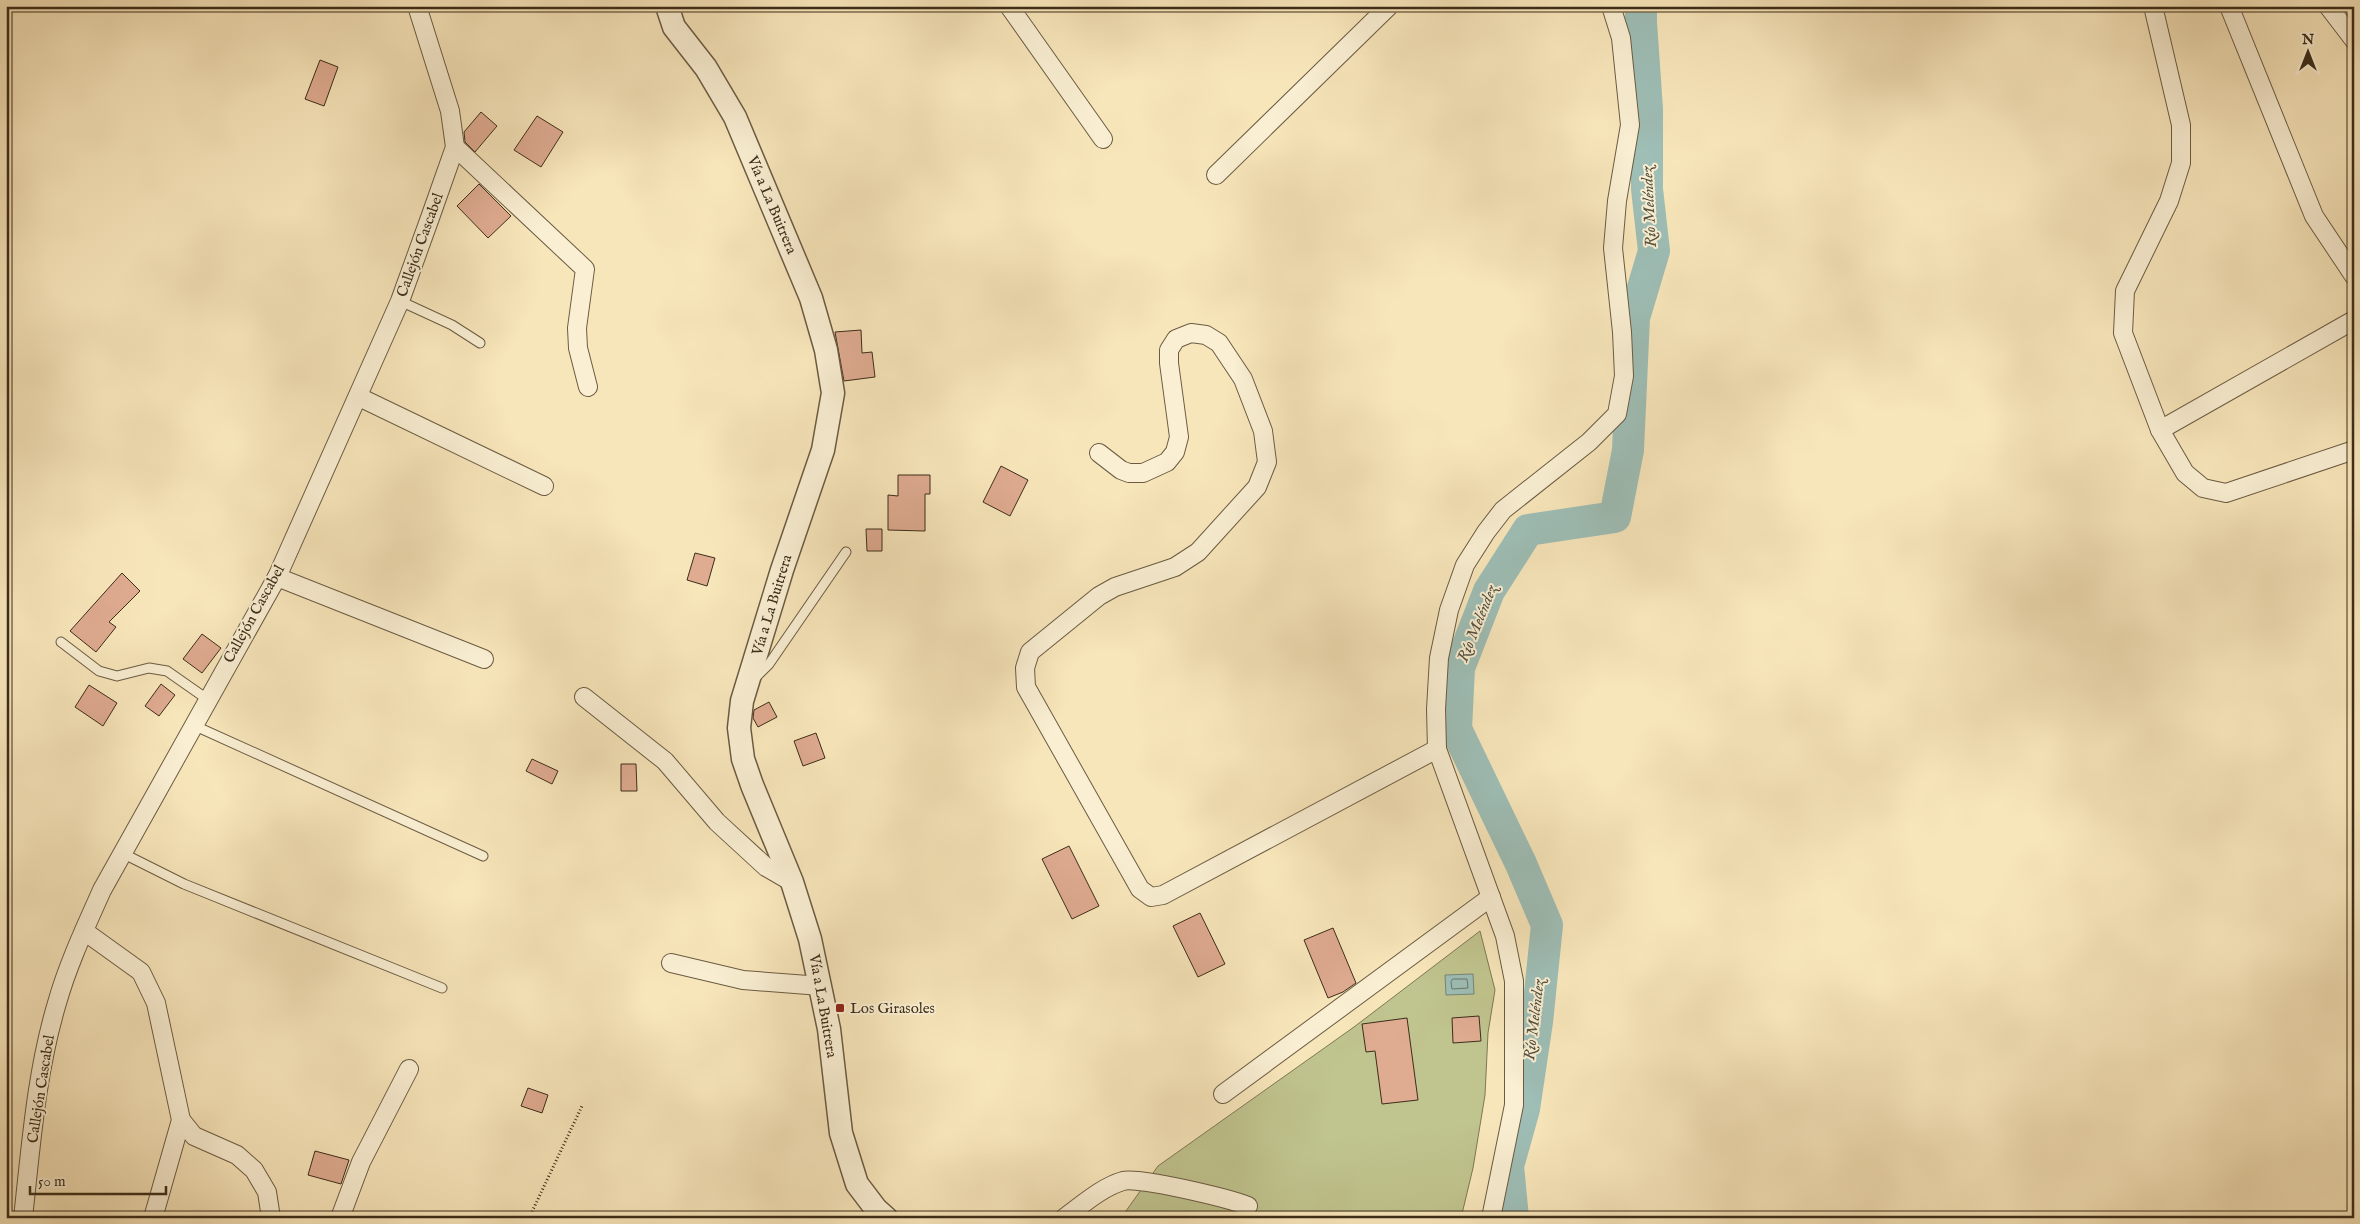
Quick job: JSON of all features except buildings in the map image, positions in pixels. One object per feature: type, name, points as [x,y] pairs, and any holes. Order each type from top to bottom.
[{"type":"street","name":"Callejón Cascabel","points":[[22,1218],[40,1072],[57,1002],[84,931],[102,890],[122,853],[276,577],[400,301],[455,147],[450,111],[417,6]]},
{"type":"street","name":"Vía a La Buitrera","points":[[667,6],[674,27],[706,68],[735,117],[811,298],[826,350],[833,393],[823,450],[782,570],[742,701],[739,728],[743,759],[792,882],[810,939],[821,986],[842,1133],[857,1184],[876,1209],[886,1218]]},
{"type":"street","points":[[1009,6],[1103,139]]},
{"type":"street","points":[[1216,175],[1389,6]]},
{"type":"street","points":[[1490,1218],[1514,1105],[1516,1054],[1514,980],[1505,936],[1438,749],[1436,709],[1439,658],[1449,610],[1465,565],[1503,510],[1589,442],[1617,414],[1624,376],[1622,332],[1613,248],[1630,125],[1621,38],[1611,6]]},
{"type":"street","points":[[2153,6],[2181,125],[2181,163],[2169,202],[2125,291],[2123,333],[2160,430],[2185,473],[2203,488],[2226,493],[2354,450]]},
{"type":"street","points":[[2229,6],[2314,216],[2354,276]]},
{"type":"street","points":[[2328,6],[2354,40]]},
{"type":"street","points":[[455,147],[585,269],[577,328],[578,342],[588,387]]},
{"type":"street","points":[[2160,430],[2354,320]]},
{"type":"street","points":[[1099,453],[1121,470],[1129,473],[1143,473],[1167,462],[1176,452],[1179,437],[1169,363],[1170,350],[1176,340],[1191,333],[1206,335],[1219,343],[1243,379],[1263,431],[1266,462],[1258,487],[1198,552],[1176,566],[1115,587],[1099,596],[1030,652],[1025,668],[1026,686],[1140,889],[1151,897],[1163,895],[1438,749]]},
{"type":"street","points":[[358,397],[544,486]]},
{"type":"street","points":[[276,577],[484,659]]},
{"type":"street","points":[[584,697],[665,761],[717,822],[766,866],[792,882]]},
{"type":"street","points":[[1223,1094],[1491,897]]},
{"type":"street","points":[[84,931],[141,972],[156,1003],[181,1120],[194,1136],[237,1155],[254,1170],[267,1192],[271,1218]]},
{"type":"street","points":[[671,962],[743,980],[821,986]]},
{"type":"street","points":[[340,1218],[361,1162],[409,1069]]},
{"type":"street","points":[[154,1218],[181,1120]]},
{"type":"street","points":[[1064,1218],[1113,1184],[1134,1179],[1223,1198],[1248,1206]]},
{"type":"lane","points":[[400,301],[452,325],[480,343]]},
{"type":"lane","points":[[747,686],[769,664],[846,552]]},
{"type":"lane","points":[[61,642],[99,671],[117,676],[149,668],[167,671],[207,699]]},
{"type":"lane","points":[[193,725],[483,856]]},
{"type":"lane","points":[[122,853],[184,884],[442,988]]},
{"type":"path","points":[[529,1218],[582,1106]]},
{"type":"green space","points":[[1480,931],[1495,990],[1488,1033],[1485,1095],[1473,1168],[1461,1218],[1121,1218],[1158,1166],[1354,1027]]},
{"type":"water","points":[[1473,974],[1474,994],[1446,995],[1445,975]]},
{"type":"waterway","name":"Río Meléndez","points":[[1513,1218],[1508,1166],[1524,1109],[1537,1022],[1547,925],[1521,864],[1456,729],[1459,668],[1489,591],[1528,530],[1615,517],[1628,450],[1634,318],[1654,251],[1647,189],[1647,109],[1641,6]]},
{"type":"place","name":"Los Girasoles","points":[[840,1008]]}]
